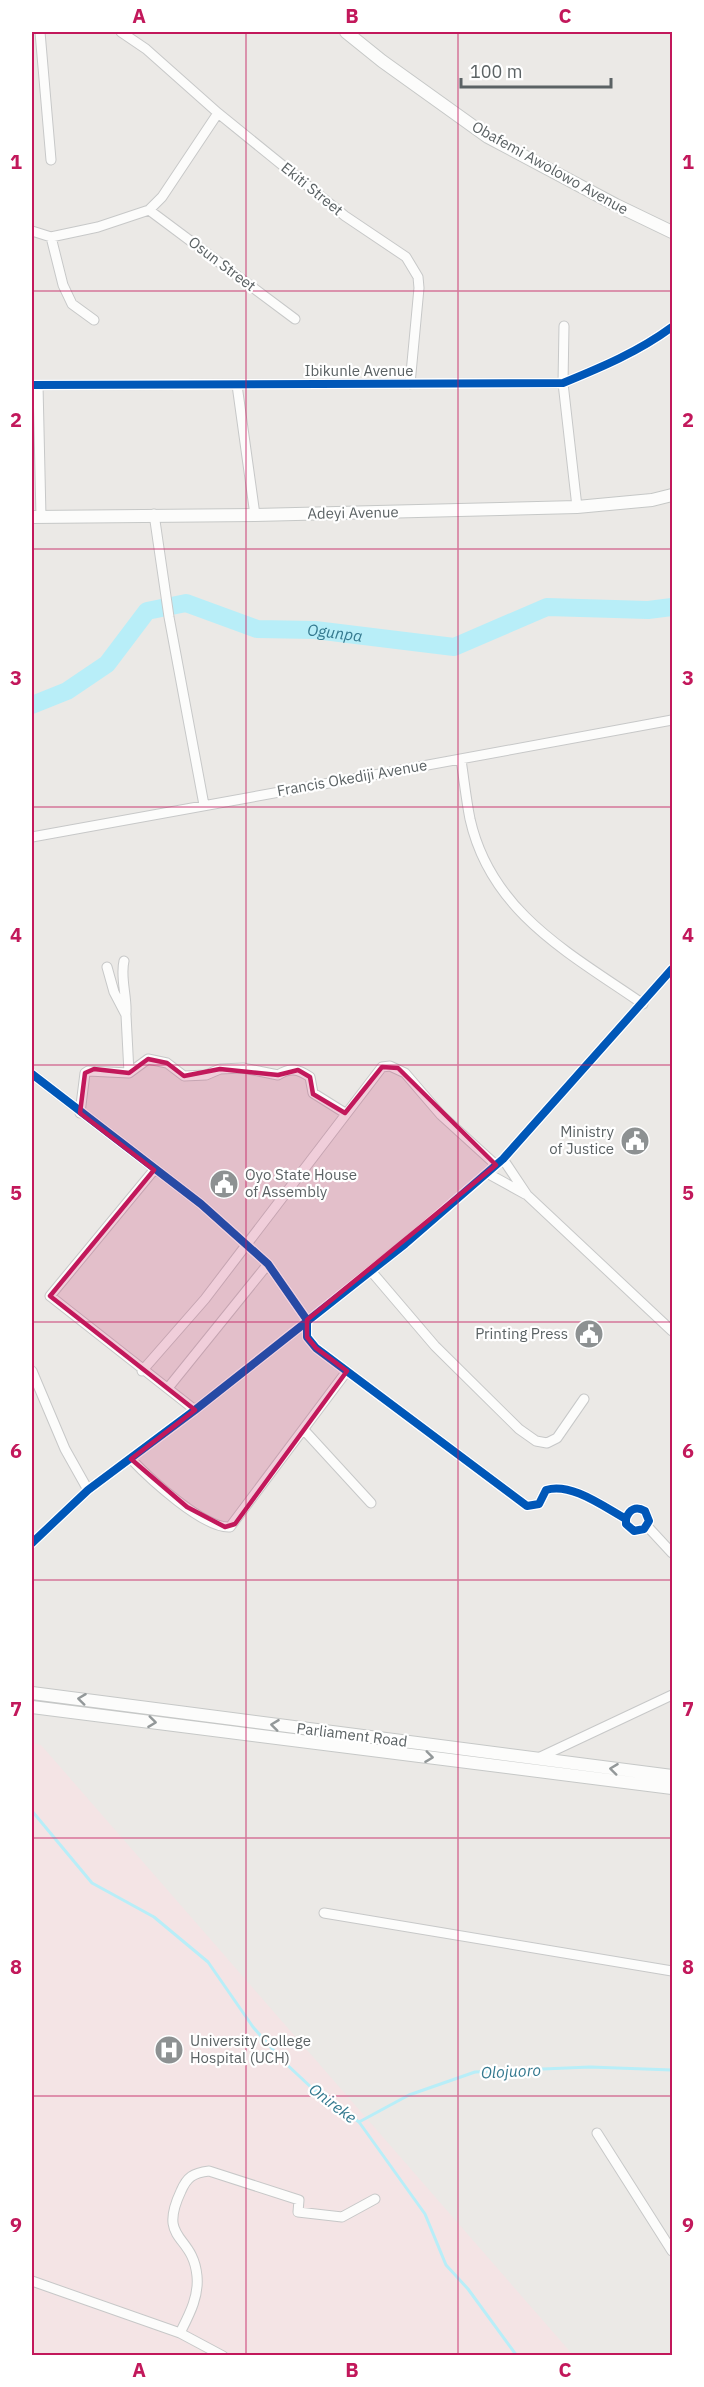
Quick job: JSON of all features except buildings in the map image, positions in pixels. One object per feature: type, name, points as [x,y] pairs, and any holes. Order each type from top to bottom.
[{"type":"main road","name":"Obafemi Awolowo Avenue","points":[[346,32],[382,61],[488,137],[672,232]]},
{"type":"main road","name":"Adeyi Avenue","points":[[36,517],[153,514],[255,515],[578,507],[652,500],[672,495]]},
{"type":"main road","name":"Parliament Road","points":[[32,1693],[533,1764],[672,1788]]},
{"type":"main road","name":"Parliament Road","points":[[32,1707],[533,1764],[672,1776]]},
{"type":"street","points":[[40,32],[51,160]]},
{"type":"street","name":"Ekiti Street","points":[[121,32],[146,49],[218,113],[345,216],[406,257],[414,267],[419,288],[410,384]]},
{"type":"street","points":[[32,231],[51,237],[99,227],[149,210],[162,197],[218,113]]},
{"type":"street","name":"Osun Street","points":[[149,210],[295,319]]},
{"type":"street","points":[[51,237],[63,285],[72,304],[94,320]]},
{"type":"street","points":[[564,326],[563,382],[578,507]]},
{"type":"street","name":"Ibikunle Avenue","points":[[35,385],[563,382],[608,365],[647,345],[672,327]]},
{"type":"street","points":[[35,385],[36,517]]},
{"type":"street","points":[[237,385],[255,515]]},
{"type":"street","points":[[153,514],[169,617],[204,806]]},
{"type":"street","name":"Francis Okediji Avenue","points":[[32,837],[672,720]]},
{"type":"street","points":[[461,760],[471,820],[489,869],[512,906],[547,938],[643,1004]]},
{"type":"street","points":[[124,961],[122,969],[127,997],[129,1073]]},
{"type":"street","points":[[107,967],[114,992],[126,1015]]},
{"type":"street","points":[[32,1543],[88,1490],[195,1410],[371,1270],[500,1162],[672,969]]},
{"type":"street","points":[[80,1113],[88,1071],[129,1073],[148,1059],[167,1063],[184,1076],[207,1075],[220,1069],[243,1068],[278,1075],[286,1070],[298,1070],[310,1077],[313,1093],[345,1113]]},
{"type":"street","points":[[142,1371],[205,1299],[245,1242],[382,1067],[390,1065],[405,1073],[441,1116],[500,1162],[527,1195],[672,1331]]},
{"type":"street","points":[[32,1074],[201,1204],[268,1264],[307,1320],[307,1337],[316,1348],[527,1506],[539,1504],[546,1490],[554,1488],[582,1495],[626,1519],[629,1528],[634,1531],[647,1526]]},
{"type":"street","points":[[154,1170],[50,1296],[142,1371],[195,1410]]},
{"type":"street","points":[[487,1173],[527,1195]]},
{"type":"street","points":[[168,1388],[268,1264]]},
{"type":"street","points":[[371,1270],[435,1346],[527,1436],[547,1443],[557,1438],[584,1399]]},
{"type":"street","points":[[32,1371],[65,1449],[88,1490]]},
{"type":"street","points":[[131,1459],[155,1484],[187,1508],[218,1525],[230,1527],[346,1371]]},
{"type":"street","points":[[304,1430],[371,1503]]},
{"type":"street","points":[[626,1519],[631,1510],[641,1509],[648,1516],[647,1526],[672,1553]]},
{"type":"street","points":[[533,1764],[672,1695]]},
{"type":"street","points":[[324,1913],[672,1971]]},
{"type":"street","points":[[597,2133],[672,2251]]},
{"type":"street","points":[[180,2333],[193,2307],[197,2278],[195,2264],[171,2223],[174,2207],[186,2180],[196,2173],[209,2171],[298,2200],[298,2212],[330,2217],[342,2217],[375,2199]]},
{"type":"street","points":[[32,2281],[180,2333],[223,2355]]},
{"type":"highlighted area","points":[[148,1059],[167,1063],[184,1076],[220,1069],[278,1075],[298,1070],[310,1077],[313,1094],[345,1113],[382,1067],[398,1068],[496,1165],[307,1320],[307,1337],[316,1348],[347,1371],[235,1524],[225,1527],[187,1507],[131,1459],[195,1410],[50,1296],[154,1170],[80,1113],[85,1073],[94,1069],[129,1073]]},
{"type":"shaded area","name":"University College Hospital (UCH)","points":[[32,1743],[41,1745],[573,2355],[32,2356]]},
{"type":"waterway","name":"Ogunpa","points":[[32,705],[67,691],[107,664],[147,611],[186,603],[257,629],[315,630],[454,647],[547,607],[648,610],[672,607]]},
{"type":"waterway","name":"Onireke","points":[[32,1811],[92,1883],[154,1917],[208,1962],[253,2027],[282,2060],[314,2090],[359,2122],[425,2214],[446,2265],[468,2289],[517,2356]]},
{"type":"waterway","name":"Olojuoro","points":[[359,2122],[409,2095],[475,2072],[590,2067],[672,2070]]},
{"type":"cycle path","points":[[32,385],[563,383],[606,365],[672,327]]},
{"type":"cycle path","points":[[32,1543],[88,1490],[195,1410],[405,1244],[503,1159],[672,969]]},
{"type":"cycle path","points":[[32,1074],[201,1204],[268,1264],[307,1320],[307,1337],[316,1348],[527,1506],[539,1504],[546,1490],[566,1489],[587,1497],[626,1519],[626,1524],[634,1531],[644,1529],[649,1521],[645,1511],[639,1509],[631,1511],[626,1519]]},
{"type":"place","name":"Ministry of Justice","points":[[635,1141]]},
{"type":"place","name":"Oyo State House of Assembly","points":[[224,1184]]},
{"type":"place","name":"Printing Press","points":[[589,1334]]},
{"type":"place","name":"University College Hospital (UCH)","points":[[169,2050]]}]
